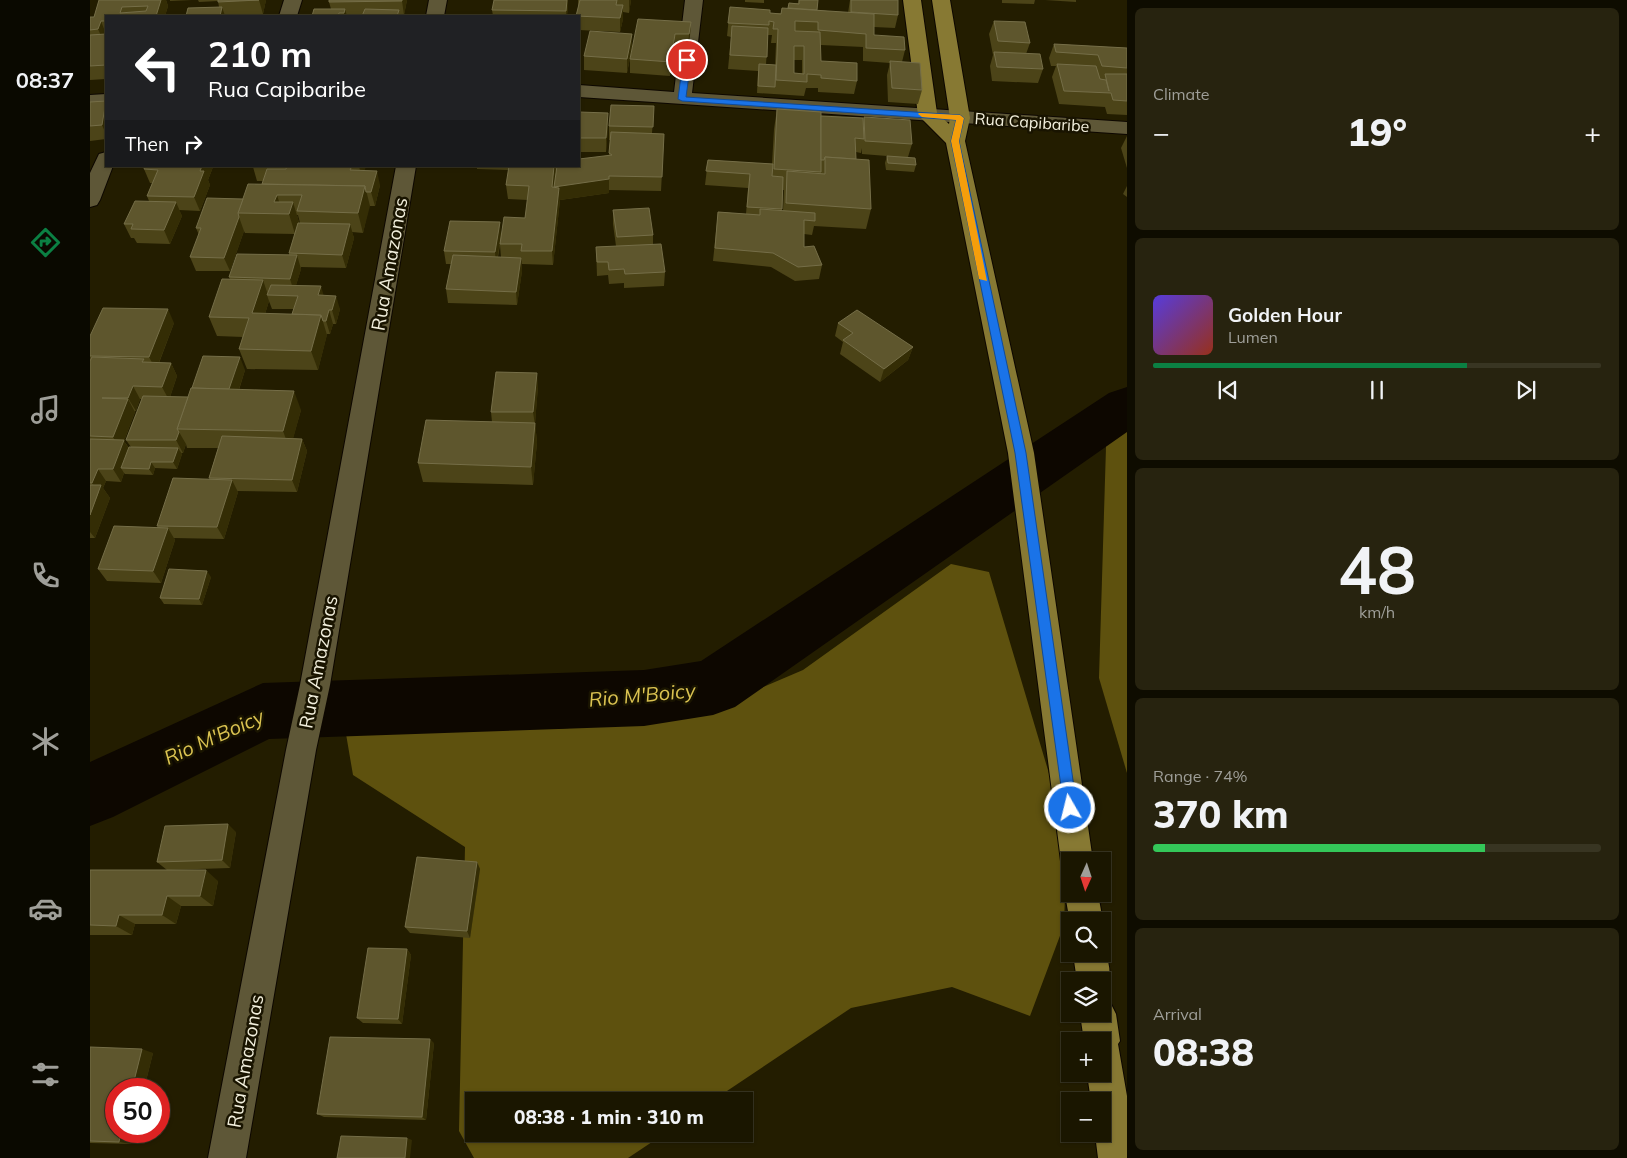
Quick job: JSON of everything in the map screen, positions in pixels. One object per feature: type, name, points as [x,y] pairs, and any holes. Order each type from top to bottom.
[{"type":"main road","points":[[912,0],[928,115],[955,141]]},
{"type":"main road","points":[[941,0],[960,118],[955,141],[1021,453],[1077,852]]},
{"type":"main road","points":[[1107,1082],[1117,1158]]},
{"type":"street","points":[[288,15],[293,0]]},
{"type":"street","points":[[435,15],[438,0]]},
{"type":"street","points":[[682,99],[694,0]]},
{"type":"street","name":"Rua Capibaribe","points":[[580,91],[1127,128]]},
{"type":"street","points":[[90,101],[105,100]]},
{"type":"street","points":[[90,200],[105,161]]},
{"type":"street","name":"Rua Amazonas","points":[[227,1158],[301,750],[315,685],[406,167]]},
{"type":"shaded area","points":[[1127,405],[1127,773],[1099,678],[1107,414]]},
{"type":"shaded area","points":[[951,564],[989,572],[1067,834],[1066,852],[1061,852],[1061,902],[1065,902],[1064,912],[1061,912],[1061,933],[1030,1016],[952,987],[851,1008],[725,1092],[465,1092],[465,1142],[459,1131],[465,847],[353,775],[346,734],[430,715],[557,729],[690,718],[803,670]]},
{"type":"shaded area","points":[[465,1142],[652,1142],[628,1158],[474,1158]]},
{"type":"building","points":[[99,0],[161,0],[156,15],[105,15],[105,21],[101,21],[98,29],[90,30],[90,17],[94,17]],"holes":[[[148,6],[146,11],[120,13],[122,7]]]},
{"type":"building","points":[[218,0],[259,0],[218,2]]},
{"type":"building","points":[[329,0],[402,0],[402,1],[329,2]]},
{"type":"building","points":[[494,0],[567,0],[566,11],[492,10]]},
{"type":"building","points":[[580,0],[617,0],[616,5],[623,5],[620,18],[576,15]]},
{"type":"building","points":[[799,0],[818,0],[817,10],[788,8],[789,3],[799,4]]},
{"type":"building","points":[[851,0],[898,0],[898,15],[851,12]]},
{"type":"building","points":[[222,7],[220,15],[186,15],[188,8]]},
{"type":"building","points":[[730,7],[770,10],[770,13],[781,14],[782,8],[874,14],[874,35],[904,37],[905,50],[866,48],[866,34],[818,30],[818,22],[795,21],[795,31],[820,32],[821,61],[857,63],[857,81],[821,78],[821,75],[807,74],[807,82],[776,80],[778,29],[773,29],[774,22],[769,21],[769,25],[728,23]],"holes":[[[794,46],[804,46],[804,74],[794,73]]]},
{"type":"building","points":[[314,9],[345,9],[344,13],[339,13],[338,15],[312,15]]},
{"type":"building","points":[[365,9],[399,10],[397,15],[362,15]]},
{"type":"building","points":[[638,19],[691,22],[689,34],[675,34],[671,62],[630,59]]},
{"type":"building","points":[[994,21],[1025,22],[1030,43],[998,41]]},
{"type":"building","points":[[732,26],[768,28],[767,57],[730,55]]},
{"type":"building","points":[[590,31],[632,34],[627,59],[584,56]]},
{"type":"building","points":[[105,34],[105,65],[90,66],[90,35]]},
{"type":"building","points":[[1054,44],[1127,48],[1127,68],[1102,66],[1098,55],[1056,52]]},
{"type":"building","points":[[994,52],[1040,54],[1043,69],[997,67]]},
{"type":"building","points":[[890,61],[920,63],[922,90],[892,88]]},
{"type":"building","points":[[759,64],[776,65],[775,87],[758,86]]},
{"type":"building","points":[[1057,64],[1096,66],[1100,79],[1106,80],[1109,91],[1105,74],[1127,74],[1127,101],[1113,100],[1111,93],[1064,91]]},
{"type":"building","points":[[105,101],[102,125],[90,126],[90,102]]},
{"type":"building","points":[[611,105],[654,106],[653,127],[609,126]]},
{"type":"building","points":[[777,109],[821,112],[821,172],[774,169]]},
{"type":"building","points":[[580,112],[608,113],[606,138],[580,138]]},
{"type":"building","points":[[821,116],[863,118],[864,139],[855,138],[856,159],[825,157],[824,160],[821,160]]},
{"type":"building","points":[[864,117],[910,120],[912,144],[865,141]]},
{"type":"building","points":[[611,132],[664,134],[662,177],[609,176],[609,179],[554,187],[557,167],[580,167],[580,159],[612,155],[609,153]]},
{"type":"building","points":[[887,156],[915,158],[916,165],[888,163]]},
{"type":"building","points":[[825,157],[869,160],[871,209],[786,203],[787,171],[825,174]]},
{"type":"building","points":[[708,160],[773,164],[772,176],[783,177],[782,209],[747,207],[750,174],[706,171]]},
{"type":"building","points":[[145,167],[202,167],[200,171],[204,171],[194,197],[147,196],[158,170],[144,169]]},
{"type":"building","points":[[287,167],[352,167],[350,170],[377,171],[371,192],[366,192],[365,186],[262,184],[267,169],[286,169]]},
{"type":"building","points":[[509,167],[554,167],[552,187],[559,188],[552,251],[521,251],[522,244],[500,244],[504,217],[525,218],[529,186],[506,185]]},
{"type":"building","points":[[248,184],[365,186],[358,213],[297,211],[302,195],[277,195],[274,202],[293,202],[289,214],[238,213]]},
{"type":"building","points":[[207,198],[243,199],[238,213],[239,217],[224,258],[190,257],[201,228],[196,228]]},
{"type":"building","points":[[135,201],[176,202],[164,230],[131,229],[133,224],[124,224]]},
{"type":"building","points":[[649,208],[653,235],[617,237],[613,210]]},
{"type":"building","points":[[760,209],[815,213],[815,221],[804,220],[804,247],[814,246],[822,265],[798,267],[773,253],[715,248],[718,212],[760,215]]},
{"type":"building","points":[[450,221],[500,222],[495,252],[444,251]]},
{"type":"building","points":[[298,223],[350,224],[342,255],[289,253]]},
{"type":"building","points":[[661,244],[665,272],[625,274],[624,269],[609,270],[608,262],[597,262],[596,247]]},
{"type":"building","points":[[237,254],[297,255],[290,279],[229,277]]},
{"type":"building","points":[[453,255],[521,258],[516,292],[446,289]]},
{"type":"building","points":[[222,279],[263,280],[252,313],[321,315],[311,351],[239,349],[249,318],[209,317]]},
{"type":"building","points":[[271,285],[321,286],[318,295],[336,296],[332,310],[329,310],[326,321],[323,321],[321,315],[292,314],[298,296],[267,295]]},
{"type":"building","points":[[103,308],[168,309],[149,357],[90,356],[90,336]]},
{"type":"building","points":[[857,310],[913,347],[884,369],[843,340],[853,333],[838,323]]},
{"type":"building","points":[[203,356],[240,357],[229,389],[192,388]]},
{"type":"building","points":[[92,357],[144,359],[142,362],[171,363],[162,387],[133,386],[128,398],[102,398],[128,399],[113,437],[90,436],[90,361]]},
{"type":"building","points":[[496,372],[537,373],[533,412],[491,412]]},
{"type":"building","points":[[191,388],[294,391],[283,431],[177,429]]},
{"type":"building","points":[[143,396],[188,397],[177,429],[179,432],[176,440],[126,440]]},
{"type":"building","points":[[426,420],[535,423],[531,467],[418,463]]},
{"type":"building","points":[[222,436],[302,439],[292,480],[209,478]]},
{"type":"building","points":[[90,439],[124,440],[113,469],[98,469],[92,483],[90,483]]},
{"type":"building","points":[[129,447],[178,448],[173,462],[151,462],[149,469],[121,468]]},
{"type":"building","points":[[173,478],[232,480],[217,527],[157,526]]},
{"type":"building","points":[[90,485],[101,485],[90,515]]},
{"type":"building","points":[[114,526],[168,528],[153,571],[98,569]]},
{"type":"building","points":[[169,569],[207,571],[199,599],[160,598]]},
{"type":"building","points":[[228,824],[222,860],[157,862],[165,826]]},
{"type":"building","points":[[417,857],[477,862],[467,931],[405,927]]},
{"type":"building","points":[[90,870],[206,870],[200,896],[167,896],[162,915],[119,915],[116,926],[90,925]]},
{"type":"building","points":[[368,948],[407,949],[398,1019],[357,1018]]},
{"type":"building","points":[[330,1037],[430,1039],[422,1117],[317,1114]]},
{"type":"building","points":[[90,1047],[142,1049],[135,1078],[105,1078],[105,1142],[90,1141]]},
{"type":"building","points":[[341,1136],[407,1138],[405,1158],[337,1158]]},
{"type":"waterway","name":"Rio M'Boicy","points":[[90,795],[263,711],[644,698],[713,687],[1127,406]]},
{"type":"slow traffic","points":[[922,114],[960,118],[955,141],[984,279]]},
{"type":"route","points":[[687,60],[682,99],[960,118],[955,141],[1021,453],[1070,808]]}]
